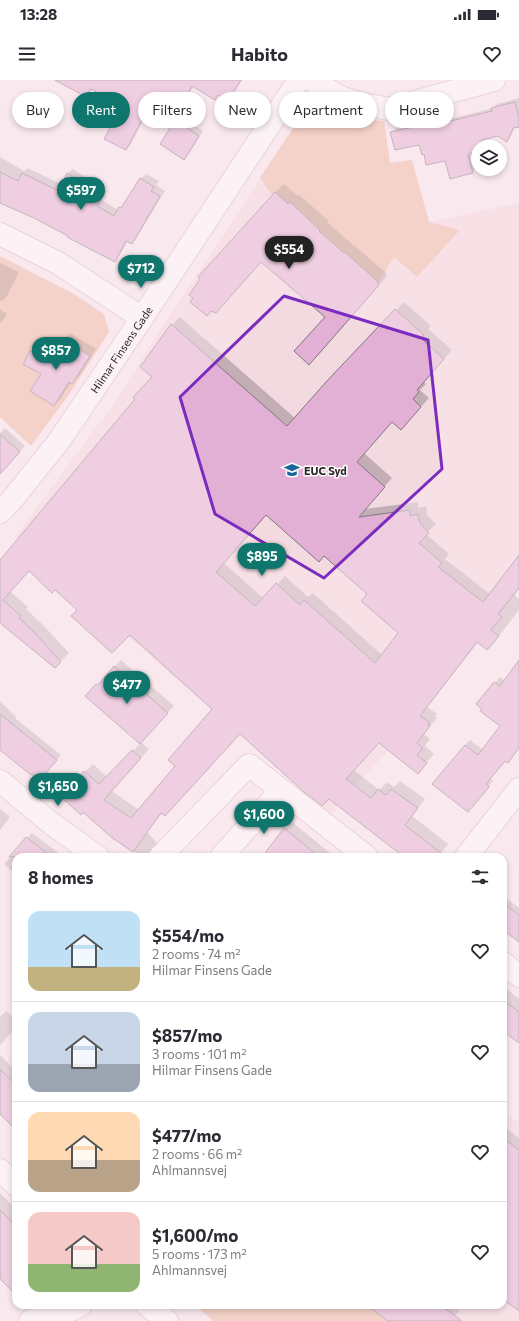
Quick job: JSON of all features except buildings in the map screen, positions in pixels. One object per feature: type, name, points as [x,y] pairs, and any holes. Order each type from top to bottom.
[{"type":"street","name":"Hilmar Finsens Gade","points":[[0,512],[11,501],[59,441],[142,318],[298,80]]},
{"type":"street","points":[[312,80],[340,97],[358,103],[389,109],[494,80]]},
{"type":"street","points":[[0,234],[58,262],[142,318]]},
{"type":"street","points":[[164,853],[248,765],[362,853]]},
{"type":"street","points":[[0,781],[52,824],[92,853]]},
{"type":"street","points":[[225,853],[281,790]]},
{"type":"street","points":[[469,853],[519,790]]},
{"type":"street","points":[[507,966],[519,976]]},
{"type":"street","points":[[0,1170],[12,1181]]},
{"type":"street","points":[[30,1321],[64,1313],[72,1309]]},
{"type":"street","points":[[152,1309],[167,1321]]},
{"type":"highlighted area","points":[[284,296],[428,340],[442,469],[324,578],[215,514],[180,397]]},
{"type":"shaded area","name":"EUC Syd","points":[[377,120],[384,121],[390,163],[412,160],[429,222],[519,203],[519,588],[421,716],[352,789],[331,815],[15,537],[114,403],[160,330],[293,128],[377,128]]},
{"type":"shaded area","points":[[377,120],[384,121],[390,163],[412,160],[429,222],[460,230],[417,277],[394,257],[375,288],[272,195],[260,178],[293,128],[377,128]]},
{"type":"shaded area","points":[[0,256],[74,294],[104,314],[109,332],[70,393],[31,446],[0,417]]},
{"type":"shaded area","points":[[507,1113],[519,1123],[519,1321],[214,1321],[199,1309],[507,1309]]},
{"type":"shaded area","points":[[199,1309],[372,1309],[388,1321],[214,1321]]},
{"type":"place","name":"EUC Syd","points":[[292,470]]}]
